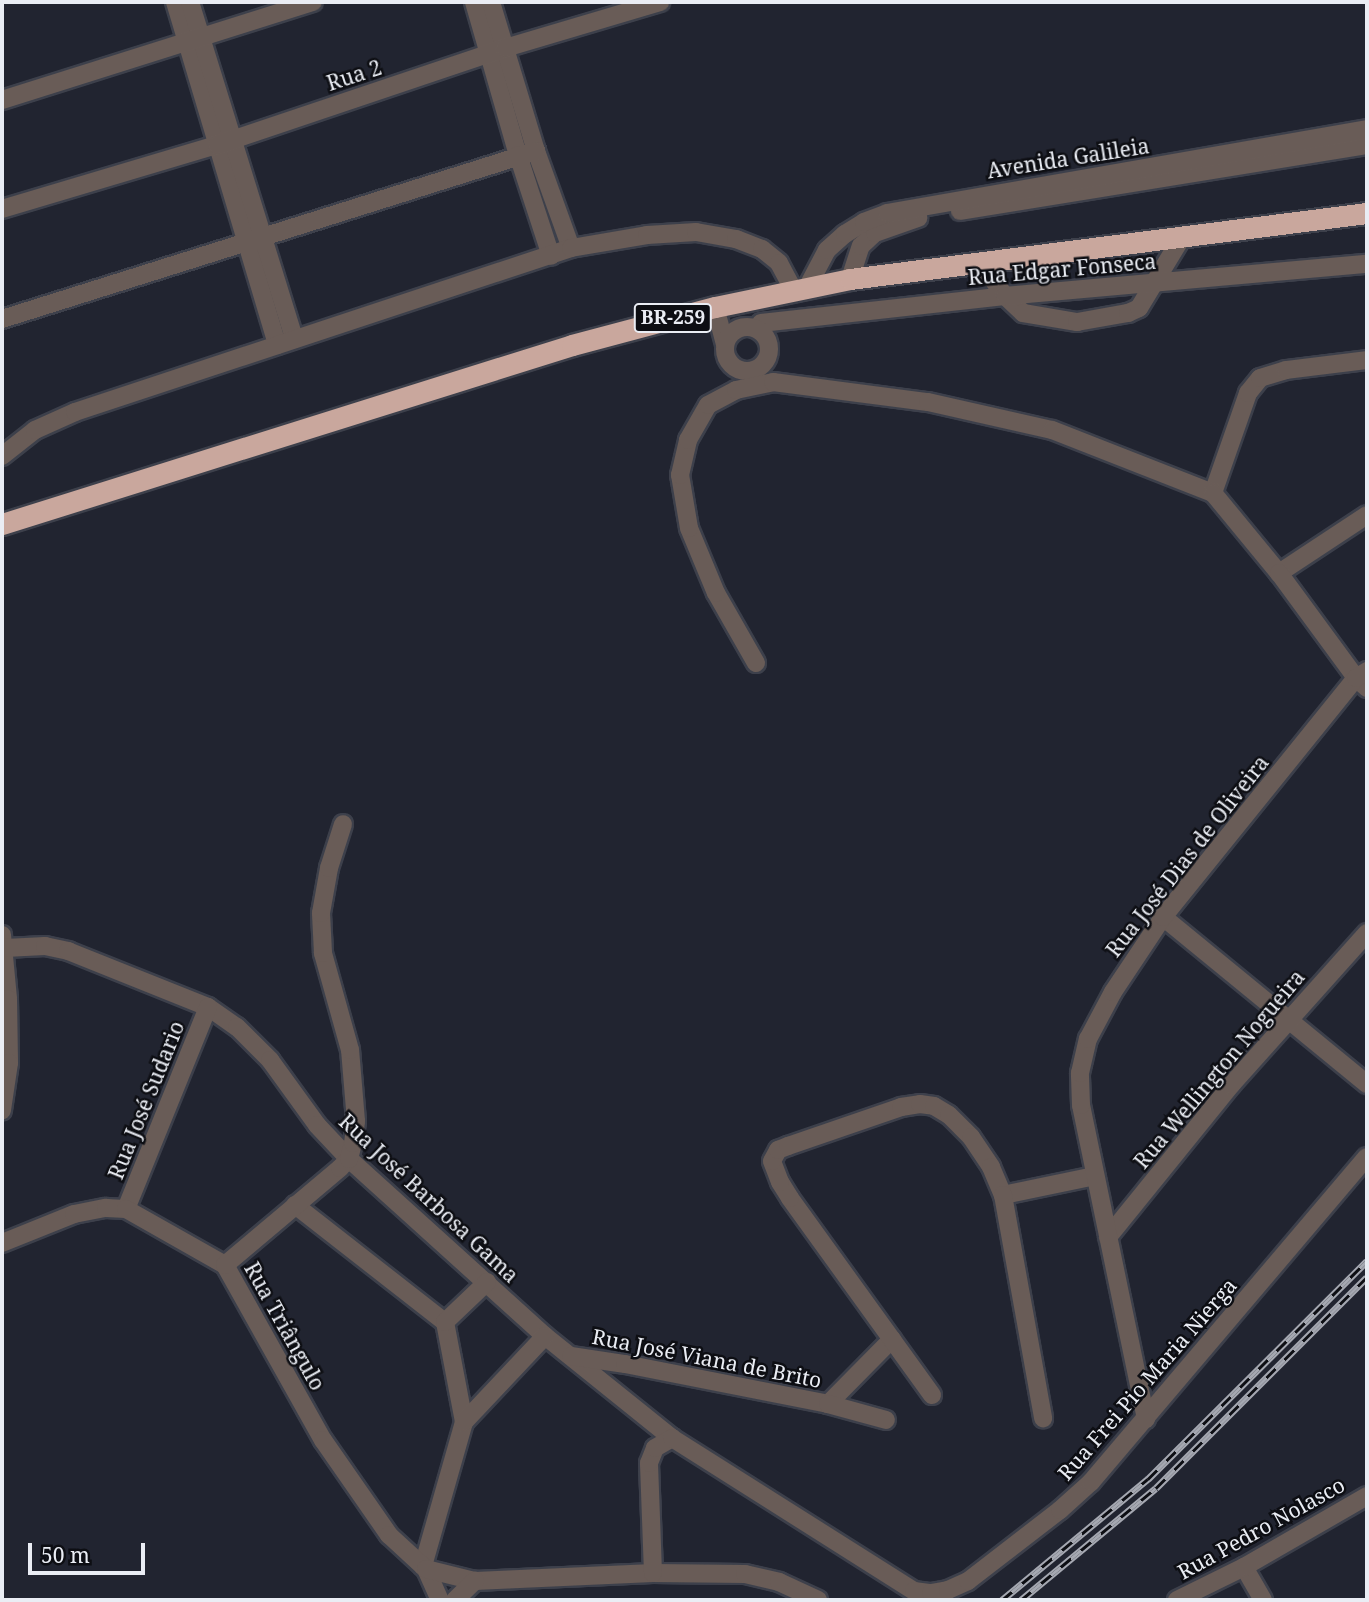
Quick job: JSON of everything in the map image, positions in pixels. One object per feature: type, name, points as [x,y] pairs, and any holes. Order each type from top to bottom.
[{"type":"highway","name":"BR-259","points":[[2,524],[572,345],[715,307],[850,279],[1367,213]]},
{"type":"street","points":[[175,2],[194,39]]},
{"type":"street","points":[[190,2],[194,39],[286,342]]},
{"type":"street","points":[[2,100],[313,2]]},
{"type":"street","points":[[474,2],[498,51]]},
{"type":"street","points":[[491,2],[498,51],[527,153],[551,256]]},
{"type":"street","name":"Rua 2","points":[[2,209],[224,142],[498,51],[660,2]]},
{"type":"street","name":"Avenida Galileia","points":[[800,288],[827,250],[845,234],[864,222],[887,213],[1367,130]]},
{"type":"street","points":[[850,279],[861,246],[875,233],[925,216],[1367,145]]},
{"type":"street","points":[[2,319],[527,153]]},
{"type":"street","points":[[527,153],[571,248]]},
{"type":"street","points":[[2,456],[35,430],[75,412],[571,248],[647,235],[695,232],[736,239],[762,249],[779,263],[800,288]]},
{"type":"street","points":[[980,262],[1005,296],[1023,313],[1077,322],[1128,313],[1139,308],[1156,284],[1182,237]]},
{"type":"street","name":"Rua Edgar Fonseca","points":[[762,329],[1005,296],[1367,264]]},
{"type":"street","points":[[754,299],[767,341],[767,356],[773,382]]},
{"type":"street","points":[[715,307],[736,390]]},
{"type":"street","points":[[725,344],[738,329],[762,329]]},
{"type":"street","points":[[730,363],[736,368],[751,370],[764,362],[767,356]]},
{"type":"street","points":[[1213,493],[1248,393],[1260,378],[1286,370],[1367,360]]},
{"type":"street","points":[[756,663],[716,593],[689,528],[680,475],[688,440],[708,405],[736,390],[773,382],[928,402],[1052,430],[1213,493],[1363,679]]},
{"type":"street","points":[[1279,573],[1367,515]]},
{"type":"street","name":"Rua José Dias de Oliveira","points":[[1146,1419],[1081,1105],[1080,1073],[1088,1039],[1112,992],[1163,917],[1363,679]]},
{"type":"street","points":[[225,1265],[349,1158],[356,1121],[350,1050],[323,953],[321,914],[329,868],[343,824]]},
{"type":"street","points":[[1163,917],[1367,1084]]},
{"type":"street","name":"Rua Wellington Nogueira","points":[[1108,1237],[1231,1085],[1367,933]]},
{"type":"street","points":[[2,1110],[9,1063],[3,942]]},
{"type":"street","name":"Rua José Barbosa Gama","points":[[3,942],[68,951],[208,1007],[255,1042],[317,1125],[349,1158],[545,1336],[672,1438],[914,1591],[931,1593]]},
{"type":"street","name":"Rua José Sudario","points":[[126,1209],[208,1007]]},
{"type":"street","points":[[932,1395],[780,1182],[772,1161],[774,1155],[788,1146],[901,1107],[927,1105],[949,1115],[971,1137],[991,1167],[1003,1195],[1043,1418]]},
{"type":"street","name":"Rua Frei Pio Maria Nierga","points":[[931,1593],[948,1590],[968,1581],[1060,1510],[1091,1482],[1367,1157]]},
{"type":"street","points":[[1003,1195],[1095,1176]]},
{"type":"street","points":[[295,1205],[445,1322],[464,1422],[425,1567],[440,1600]]},
{"type":"street","points":[[2,1243],[74,1214],[106,1208],[126,1209]]},
{"type":"street","name":"Rua Triângulo","points":[[126,1209],[225,1265],[323,1440],[389,1535],[425,1567]]},
{"type":"street","points":[[445,1322],[487,1282]]},
{"type":"street","points":[[464,1422],[545,1336]]},
{"type":"street","name":"Rua José Viana de Brito","points":[[571,1356],[637,1366],[828,1404],[891,1339]]},
{"type":"street","points":[[828,1404],[886,1420]]},
{"type":"street","points":[[653,1573],[649,1463],[655,1448],[672,1438]]},
{"type":"street","name":"Rua Pedro Nolasco","points":[[1177,1600],[1244,1567],[1367,1496]]},
{"type":"street","points":[[425,1567],[475,1581],[653,1573],[763,1577],[795,1588],[818,1600]]},
{"type":"street","points":[[1244,1567],[1263,1600]]},
{"type":"street","points":[[455,1600],[475,1581]]},
{"type":"railway","points":[[1002,1600],[1148,1479],[1367,1261]]},
{"type":"railway","points":[[1021,1600],[1156,1488],[1367,1277]]}]
